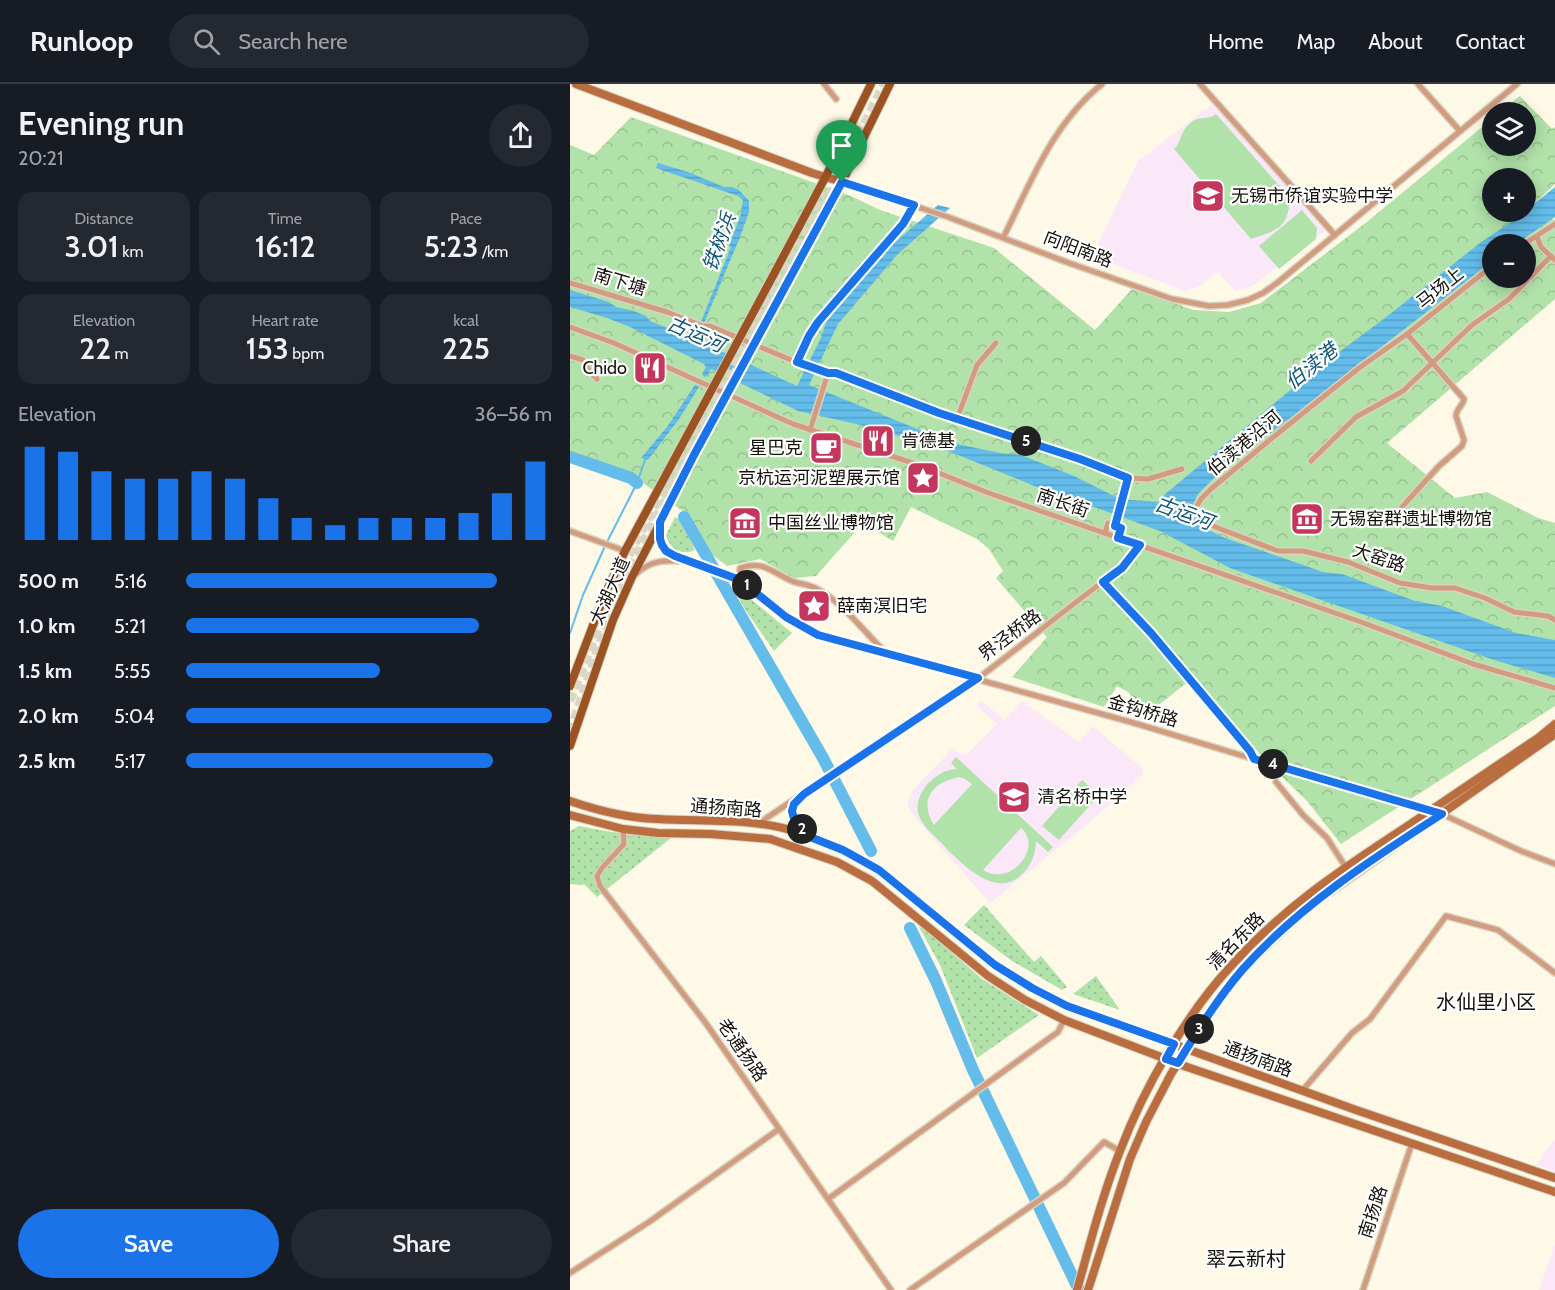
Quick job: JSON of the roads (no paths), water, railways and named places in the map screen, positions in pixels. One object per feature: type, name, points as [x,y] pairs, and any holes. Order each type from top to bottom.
[{"type":"main road","name":"向阳南路","points":[[576,84],[842,182]]},
{"type":"main road","points":[[826,176],[871,84]]},
{"type":"main road","points":[[842,182],[890,84]]},
{"type":"main road","name":"太湖大道","points":[[570,686],[603,599],[625,551],[826,176]]},
{"type":"main road","name":"太湖大道","points":[[570,746],[613,620],[632,578],[694,455],[842,182]]},
{"type":"main road","name":"清名东路","points":[[1077,1290],[1120,1151],[1174,1044],[1203,1000],[1232,964],[1261,934],[1345,866],[1538,738],[1555,724]]},
{"type":"main road","name":"清名东路","points":[[1088,1290],[1130,1159],[1146,1122],[1187,1048],[1228,988],[1270,941],[1306,909],[1555,734]]},
{"type":"main road","name":"通扬南路","points":[[570,801],[625,816],[757,824],[781,828],[810,837],[843,850],[879,870],[995,965],[1032,988],[1098,1018],[1555,1178]]},
{"type":"main road","name":"通扬南路","points":[[570,815],[623,829],[755,837],[790,845],[837,862],[872,881],[987,976],[1025,1000],[1064,1020],[1166,1059],[1555,1192]]},
{"type":"street","points":[[824,84],[836,99]]},
{"type":"street","points":[[1004,236],[1053,138],[1073,111],[1102,84]]},
{"type":"street","points":[[1200,84],[1334,234]]},
{"type":"street","points":[[1418,84],[1460,131]]},
{"type":"street","name":"向阳南路","points":[[842,182],[1004,236],[1070,263],[1161,295],[1209,306],[1238,302],[1263,293],[1303,262],[1517,84]]},
{"type":"street","points":[[917,206],[818,322],[809,336],[800,364],[828,373],[836,373],[957,419],[1080,459],[1128,478],[1138,480],[1158,478],[1182,469]]},
{"type":"street","points":[[1311,461],[1356,417],[1403,391],[1472,326],[1509,299],[1553,258],[1540,247],[1537,237],[1555,224]]},
{"type":"street","name":"马场上","points":[[1407,334],[1482,274]]},
{"type":"street","name":"南下塘","points":[[570,283],[667,312],[703,326],[710,326],[800,364]]},
{"type":"street","name":"南长街","points":[[570,327],[614,343],[793,424],[919,465],[986,492],[1473,664],[1555,688]]},
{"type":"street","points":[[1401,508],[1439,466],[1462,446],[1464,440],[1456,412],[1464,399],[1407,334]]},
{"type":"street","name":"伯渎港沿河","points":[[1197,515],[1195,509],[1197,504],[1212,488],[1359,368],[1407,334]]},
{"type":"street","points":[[957,419],[977,365],[996,343]]},
{"type":"street","points":[[570,356],[583,360],[597,379]]},
{"type":"street","points":[[810,430],[828,373]]},
{"type":"street","points":[[1118,538],[1115,526],[1128,478]]},
{"type":"street","name":"大窑路","points":[[1197,515],[1218,528],[1278,551],[1303,550],[1347,562],[1400,583],[1432,588],[1455,588],[1485,598],[1514,612],[1548,616],[1555,620]]},
{"type":"street","name":"金钩桥路","points":[[660,522],[660,539],[666,551],[740,580],[801,627],[834,641],[978,678],[1430,810],[1555,864]]},
{"type":"street","points":[[1105,533],[1115,526]]},
{"type":"street","points":[[570,531],[625,551]]},
{"type":"street","name":"界泾桥路","points":[[757,824],[938,707],[978,678],[1122,568],[1140,545]]},
{"type":"street","points":[[632,578],[653,562],[665,560],[694,562]]},
{"type":"street","points":[[740,580],[740,568],[758,565],[765,566],[792,581],[813,587],[826,595],[850,617],[881,648],[882,654]]},
{"type":"street","points":[[1103,582],[1151,633],[1250,751],[1254,759]]},
{"type":"street","points":[[1276,782],[1304,816],[1327,838],[1345,866]]},
{"type":"street","points":[[804,794],[794,804],[792,811],[794,819],[810,837]]},
{"type":"street","name":"老通扬路","points":[[623,829],[624,844],[597,876],[600,886],[705,1022],[891,1290]]},
{"type":"street","points":[[1302,1091],[1352,1032],[1370,1019],[1446,916],[1498,930],[1555,973]]},
{"type":"street","points":[[828,1199],[1058,1032],[1064,1020]]},
{"type":"street","points":[[570,1273],[649,1222],[779,1129]]},
{"type":"street","points":[[910,1290],[1064,1183],[1104,1142],[1120,1151]]},
{"type":"street","name":"南扬路","points":[[1364,1290],[1412,1143]]},
{"type":"water","name":"古运河","points":[[658,163],[724,187],[732,187],[739,190],[749,201],[749,212],[740,237],[697,340],[797,386],[821,338],[827,319],[892,245],[938,205],[950,208],[897,255],[838,324],[809,385],[942,439],[1000,453],[1021,455],[1074,476],[1116,497],[1130,500],[1162,502],[1164,495],[1311,373],[1482,242],[1482,269],[1218,474],[1198,494],[1192,507],[1194,516],[1202,527],[1225,538],[1323,572],[1342,574],[1415,601],[1442,606],[1516,633],[1555,640],[1555,678],[1494,660],[1230,568],[1160,531],[1072,501],[953,453],[870,427],[798,411],[711,369],[704,377],[702,374],[706,367],[704,364],[630,327],[570,307],[570,290],[609,302],[616,307],[634,311],[646,316],[650,321],[694,339],[731,247],[729,246],[740,217],[743,200],[738,196],[656,168]]},
{"type":"water","points":[[1555,187],[1555,217],[1530,234],[1493,234],[1511,222],[1536,222],[1536,202]]},
{"type":"water","points":[[695,385],[699,387],[679,419],[648,460],[641,458],[667,427]]},
{"type":"waterway","points":[[570,457],[631,478],[637,483]]},
{"type":"waterway","points":[[570,633],[583,595],[637,483],[646,457]]},
{"type":"waterway","points":[[684,517],[823,758],[871,851]]},
{"type":"waterway","points":[[910,928],[936,981],[973,1070],[1079,1290]]},
{"type":"tunnel","points":[[805,245],[884,84]]},
{"type":"tunnel","points":[[618,580],[633,547],[784,268],[822,191]]},
{"type":"tunnel","points":[[570,732],[614,601],[645,538],[788,275]]},
{"type":"tunnel","points":[[570,701],[611,595]]},
{"type":"place","name":"无锡市侨谊实验中学","points":[[1208,196]]},
{"type":"place","name":"Chido","points":[[650,368]]},
{"type":"place","name":"肯德基","points":[[878,441]]},
{"type":"place","name":"星巴克","points":[[826,448]]},
{"type":"place","name":"京杭运河泥塑展示馆","points":[[923,478]]},
{"type":"place","name":"无锡窑群遗址博物馆","points":[[1307,519]]},
{"type":"place","name":"中国丝业博物馆","points":[[745,523]]},
{"type":"place","name":"薛南溟旧宅","points":[[814,606]]},
{"type":"place","name":"清名桥中学","points":[[1014,797]]},
{"type":"district","name":"水仙里小区","points":[[1486,1002]]},
{"type":"district","name":"翠云新村","points":[[1246,1259]]},
{"type":"water label","name":"铁树浜","points":[[719,242]]},
{"type":"water label","name":"伯渎港","points":[[1311,366]]}]
